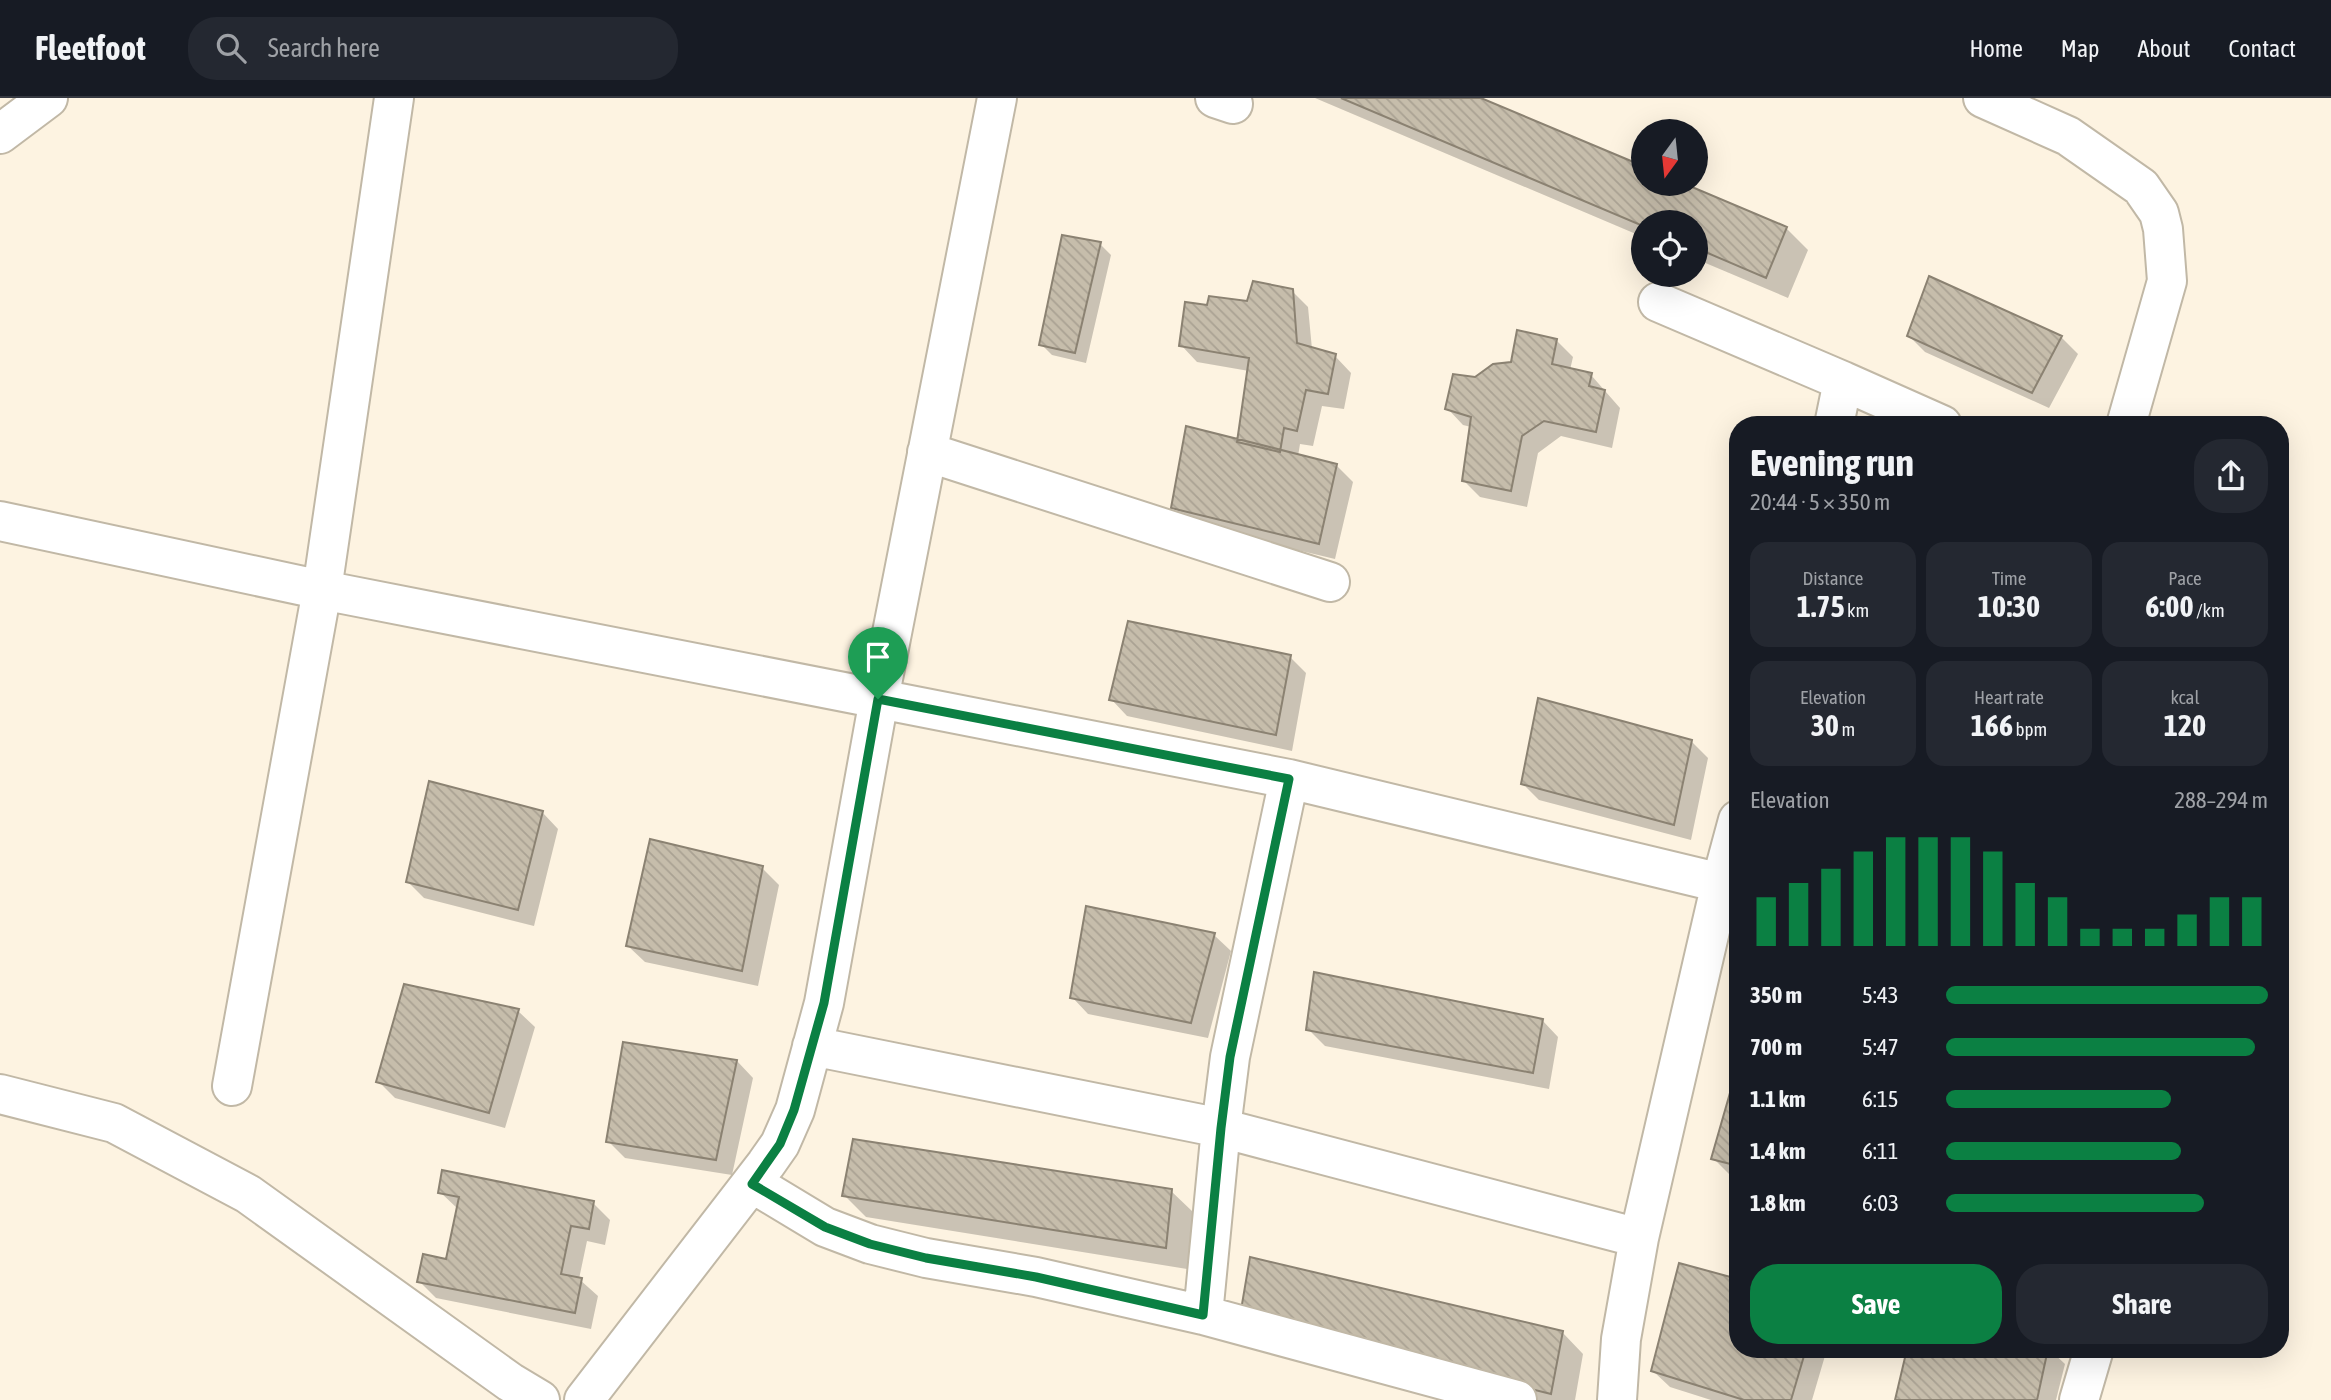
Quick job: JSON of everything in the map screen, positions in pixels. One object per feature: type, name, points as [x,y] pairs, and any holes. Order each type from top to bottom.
[{"type":"street","points":[[0,134],[48,98]]},
{"type":"street","points":[[232,1086],[321,590],[394,98]]},
{"type":"street","points":[[584,1400],[752,1184],[780,1144],[794,1110],[824,1003],[878,699],[997,98]]},
{"type":"street","points":[[1983,98],[2068,136],[2141,187],[2159,213],[2164,229],[2167,281],[2129,416]]},
{"type":"street","points":[[1658,302],[1922,416]]},
{"type":"street","points":[[1836,416],[1843,381]]},
{"type":"street","points":[[927,452],[1329,582]]},
{"type":"street","points":[[0,522],[321,590],[1289,779],[1729,885],[1639,1238],[1621,1339],[1617,1400]]},
{"type":"street","points":[[1203,1315],[1230,1057],[1289,779]]},
{"type":"street","points":[[812,1046],[1221,1128],[1639,1238]]},
{"type":"street","points":[[0,1094],[114,1123],[248,1194],[510,1382],[540,1400]]},
{"type":"street","points":[[752,1184],[825,1227],[870,1244],[926,1258],[1036,1277],[1203,1315],[1517,1400]]},
{"type":"street","points":[[2079,1400],[2091,1358]]},
{"type":"building","points":[[1341,98],[1481,98],[1631,161],[1631,196],[1708,196],[1708,194],[1787,227],[1766,278],[1708,253],[1708,210],[1631,210],[1631,221]]},
{"type":"building","points":[[1062,235],[1101,242],[1075,353],[1039,345]]},
{"type":"building","points":[[1929,276],[2062,336],[2032,393],[1907,336]]},
{"type":"building","points":[[1253,281],[1293,289],[1297,343],[1336,354],[1328,394],[1306,390],[1297,431],[1284,428],[1280,452],[1237,442],[1249,358],[1179,346],[1185,302],[1207,305],[1209,296],[1247,301]]},
{"type":"building","points":[[1517,330],[1557,339],[1552,364],[1592,373],[1589,386],[1605,390],[1596,432],[1544,421],[1522,436],[1511,491],[1462,481],[1471,417],[1445,409],[1453,374],[1475,377],[1493,364],[1511,362]]},
{"type":"building","points":[[1186,426],[1337,464],[1319,544],[1171,508]]},
{"type":"building","points":[[1128,621],[1291,655],[1276,735],[1109,700]]},
{"type":"building","points":[[1538,698],[1692,740],[1674,825],[1521,784]]},
{"type":"building","points":[[429,781],[543,811],[518,910],[406,882]]},
{"type":"building","points":[[650,839],[763,866],[742,971],[626,946]]},
{"type":"building","points":[[1086,906],[1215,933],[1191,1023],[1070,998]]},
{"type":"building","points":[[1314,972],[1543,1019],[1533,1073],[1306,1030]]},
{"type":"building","points":[[404,984],[519,1009],[489,1113],[376,1082]]},
{"type":"building","points":[[623,1042],[737,1060],[716,1160],[606,1142]]},
{"type":"building","points":[[1729,1096],[1729,1164],[1711,1159]]},
{"type":"building","points":[[853,1139],[1172,1189],[1166,1248],[842,1196]]},
{"type":"building","points":[[442,1170],[594,1201],[589,1229],[571,1226],[561,1274],[582,1278],[575,1313],[417,1282],[423,1254],[446,1259],[459,1197],[438,1193]]},
{"type":"building","points":[[1250,1257],[1563,1331],[1551,1394],[1240,1316]]},
{"type":"building","points":[[1679,1263],[1729,1277],[1729,1358],[1803,1358],[1791,1400],[1744,1400],[1651,1371]]},
{"type":"building","points":[[1905,1358],[2046,1358],[2037,1400],[1895,1400]]},
{"type":"route","points":[[878,699],[1289,779],[1230,1057],[1203,1315],[1036,1277],[926,1258],[870,1244],[825,1227],[752,1184],[780,1144],[794,1110],[824,1003],[878,699]]}]
